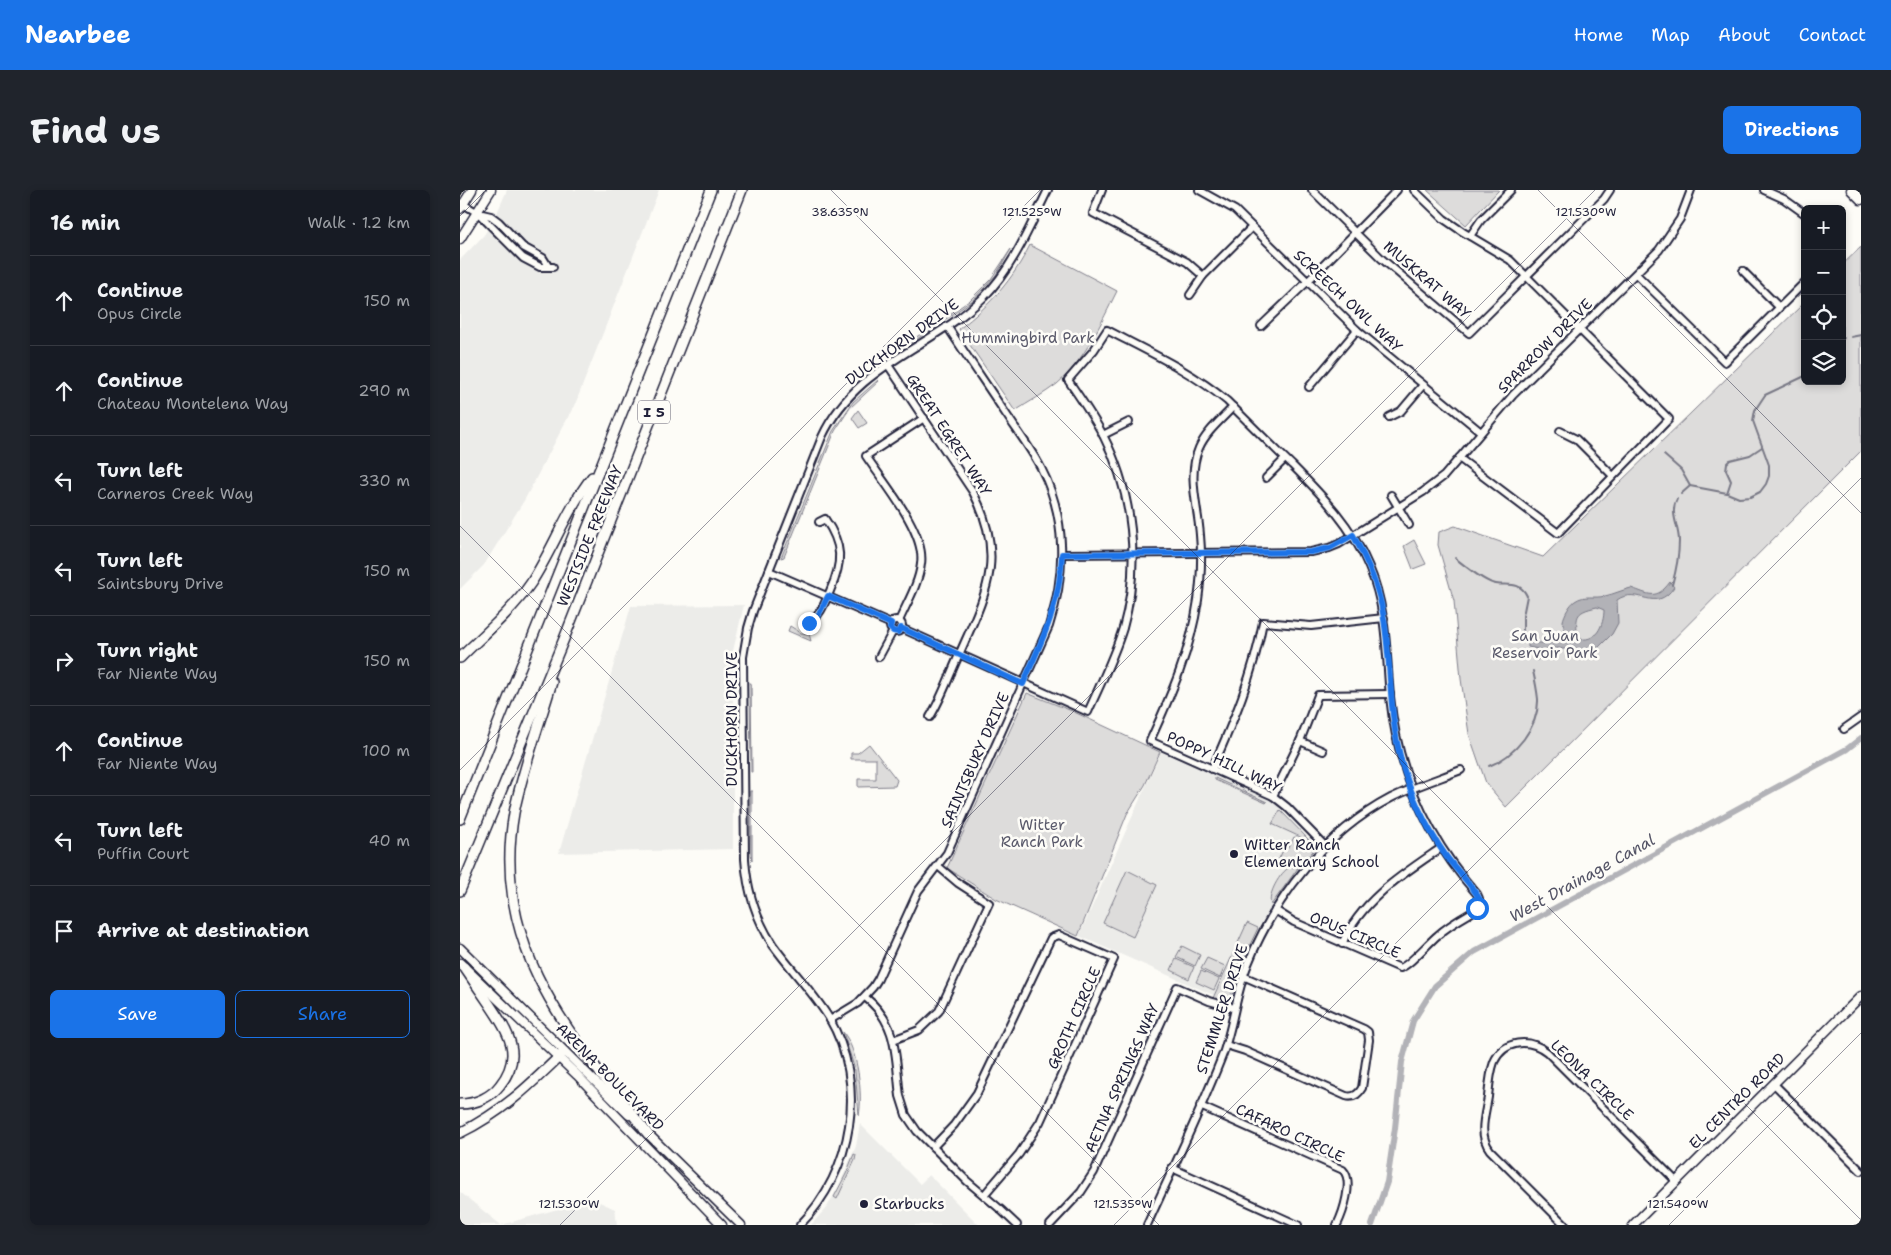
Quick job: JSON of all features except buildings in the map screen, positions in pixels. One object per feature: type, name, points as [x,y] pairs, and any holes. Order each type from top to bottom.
[{"type":"highway","name":"WESTSIDE FREEWAY","points":[[460,819],[598,469],[635,382],[711,190]]},
{"type":"highway","name":"WESTSIDE FREEWAY","points":[[460,891],[566,634],[742,190]]},
{"type":"highway","points":[[460,658],[509,609],[530,584],[581,491],[598,469]]},
{"type":"highway","points":[[566,634],[516,800],[510,868],[516,916],[528,958],[552,1006],[590,1061],[648,1134]]},
{"type":"highway","points":[[460,1104],[476,1101],[495,1091],[506,1077],[512,1059],[512,1046],[504,1026],[462,965]]},
{"type":"highway","points":[[460,1133],[507,1105],[525,1091],[561,1055]]},
{"type":"main road","points":[[462,207],[472,190]]},
{"type":"main road","points":[[460,239],[491,190]]},
{"type":"main road","points":[[1850,190],[1861,200]]},
{"type":"main road","name":"ARENA BOULEVARD","points":[[460,948],[722,1225]]},
{"type":"main road","name":"ARENA BOULEVARD","points":[[462,965],[648,1134],[741,1225]]},
{"type":"main road","name":"EL CENTRO ROAD","points":[[1633,1225],[1861,996]]},
{"type":"street","name":"DUCKHORN DRIVE","points":[[800,1225],[822,1199],[831,1184],[844,1149],[850,1118],[851,1089],[846,1061],[830,1020],[766,934],[754,907],[746,871],[743,657],[749,622],[822,437],[831,420],[856,388],[947,326],[983,298],[1002,276],[1048,190]]},
{"type":"street","points":[[1102,190],[1092,213],[1187,262],[1203,276]]},
{"type":"street","name":"SCREECH OWL WAY","points":[[1199,190],[1235,210],[1357,330],[1481,432]]},
{"type":"street","name":"MUSKRAT WAY","points":[[1312,190],[1382,259],[1470,333],[1526,276]]},
{"type":"street","points":[[1261,326],[1397,190]]},
{"type":"street","points":[[1414,190],[1444,218],[1470,236],[1502,254],[1669,419],[1558,533],[1459,458]]},
{"type":"street","points":[[1470,236],[1481,220],[1511,190]]},
{"type":"street","points":[[1526,276],[1604,199],[1610,190]]},
{"type":"street","name":"SPARROW DRIVE","points":[[1062,554],[1320,550],[1340,544],[1434,485],[1513,395],[1662,246],[1675,229],[1687,205],[1691,190]]},
{"type":"street","points":[[1764,190],[1784,198],[1801,211]]},
{"type":"street","points":[[462,207],[478,213],[517,254],[540,267],[550,266]]},
{"type":"street","points":[[1190,295],[1203,276],[1252,227]]},
{"type":"street","points":[[1743,271],[1779,307]]},
{"type":"street","points":[[1636,274],[1725,362],[1801,286]]},
{"type":"street","name":"SAINTSBURY DRIVE","points":[[830,1020],[850,1009],[865,997],[878,978],[918,891],[947,853],[1049,626],[1059,587],[1062,554],[1058,517],[1048,484],[1041,469],[947,326]]},
{"type":"street","name":"OPUS CIRCLE","points":[[1103,435],[1068,380],[1094,350],[1108,330],[1187,372],[1212,389],[1233,407],[1326,500],[1353,535],[1370,568],[1384,618],[1396,740],[1411,790],[1441,848],[1479,898],[1479,905],[1474,911],[1439,934],[1403,968],[1396,968],[1342,944],[1294,922],[1275,910]]},
{"type":"street","points":[[1309,387],[1357,330]]},
{"type":"street","name":"GREAT EGRET WAY","points":[[888,365],[973,492],[984,517],[991,545],[991,564],[987,590],[977,616],[930,717]]},
{"type":"street","points":[[1389,417],[1401,411],[1423,385]]},
{"type":"street","name":"POPPY HILL WAY","points":[[1233,407],[1203,440],[1194,464],[1194,485],[1201,553],[1198,599],[1189,645],[1174,689],[1150,740],[1273,796],[1287,807],[1326,847]]},
{"type":"street","points":[[898,621],[919,573],[922,550],[914,528],[866,456],[924,418]]},
{"type":"street","points":[[901,628],[1088,712],[1111,661],[1123,626],[1130,590],[1131,530],[1125,494],[1103,435],[1129,422]]},
{"type":"street","points":[[1560,431],[1576,439],[1613,476]]},
{"type":"street","points":[[1266,478],[1285,459]]},
{"type":"street","points":[[1391,495],[1409,525]]},
{"type":"street","points":[[809,623],[818,616],[838,571],[839,548],[834,532],[825,518],[820,522]]},
{"type":"street","points":[[769,571],[891,624]]},
{"type":"street","points":[[1212,768],[1244,695],[1253,668],[1263,622],[1311,626],[1384,618]]},
{"type":"street","points":[[891,624],[894,620],[898,621]]},
{"type":"street","points":[[898,621],[901,624],[901,628]]},
{"type":"street","points":[[891,624],[890,628],[893,631]]},
{"type":"street","points":[[893,631],[898,632],[901,628]]},
{"type":"street","points":[[879,657],[893,631]]},
{"type":"street","points":[[1273,796],[1300,741],[1318,695],[1390,694]]},
{"type":"street","points":[[1844,729],[1861,717]]},
{"type":"street","points":[[1300,741],[1323,751]]},
{"type":"street","name":"STEMMLER DRIVE","points":[[1147,1225],[1226,1045],[1243,976],[1257,943],[1275,910],[1297,879],[1326,847],[1374,809],[1392,797],[1462,770]]},
{"type":"street","points":[[1342,944],[1351,925],[1376,897],[1407,871],[1441,848]]},
{"type":"street","points":[[893,1040],[919,1030],[933,1019],[939,1011],[989,903],[958,883],[938,866]]},
{"type":"street","name":"GROTH CIRCLE","points":[[933,1147],[954,1125],[977,1093],[1051,938],[1059,935],[1114,959],[1040,1122],[1019,1154],[984,1195]]},
{"type":"street","points":[[1226,1045],[1245,1051],[1346,1096],[1358,1094],[1362,1088],[1369,1040],[1368,1032],[1243,976]]},
{"type":"street","name":"AETNA SPRINGS WAY","points":[[1050,1225],[1081,1192],[1094,1172],[1177,987],[1209,1001],[1234,1008]]},
{"type":"street","points":[[865,997],[882,1012],[890,1027],[902,1107],[911,1123],[933,1147],[1017,1225]]},
{"type":"street","name":"LEONA CIRCLE","points":[[1565,1225],[1490,1150],[1484,1140],[1483,1128],[1492,1070],[1500,1054],[1511,1046],[1530,1043],[1547,1052],[1676,1182]]},
{"type":"street","points":[[1774,1084],[1861,1171]]},
{"type":"street","name":"CAFARO CIRCLE","points":[[1200,1106],[1343,1170],[1347,1175],[1348,1181],[1345,1204],[1337,1225]]},
{"type":"street","points":[[1172,1168],[1298,1225]]},
{"type":"shaded area","points":[[507,190],[659,190],[576,402],[525,499],[484,565],[460,589],[460,260],[484,235],[497,213]]},
{"type":"shaded area","points":[[1670,582],[1674,587],[1667,595],[1660,599],[1625,596],[1617,600],[1618,623],[1612,634],[1598,648],[1584,652],[1557,648],[1549,649],[1538,660],[1534,660],[1539,652],[1538,649],[1528,647],[1528,644],[1531,642],[1556,641],[1564,636],[1563,621],[1566,613],[1575,601],[1586,597],[1605,596],[1631,588],[1648,594],[1656,594]],"holes":[[[1597,607],[1604,610],[1604,616],[1598,632],[1589,638],[1577,638],[1577,620],[1580,613]]]},
{"type":"shaded area","points":[[744,605],[733,651],[733,849],[559,853],[631,606]]},
{"type":"shaded area","points":[[1161,752],[1274,802],[1316,847],[1260,924],[1229,997],[1220,998],[1079,936]]},
{"type":"shaded area","points":[[860,1124],[920,1184],[929,1175],[979,1225],[811,1225],[827,1207],[839,1186],[856,1146]]},
{"type":"shaded area","points":[[460,1192],[501,1225],[460,1225]]},
{"type":"shaded area","points":[[593,1199],[615,1209],[617,1225],[501,1225]]},
{"type":"green space","points":[[1427,190],[1499,190],[1466,225]]},
{"type":"green space","name":"Hummingbird Park","points":[[1030,245],[1117,291],[1092,340],[1076,364],[1052,388],[1015,411],[959,329],[1000,291],[1016,270]]},
{"type":"green space","name":"San Juan Reservoir Park","points":[[1861,247],[1861,451],[1506,807],[1486,783],[1469,734],[1461,679],[1454,601],[1438,545],[1439,532],[1455,526],[1543,557],[1801,306],[1801,385],[1846,385],[1846,261]]},
{"type":"green space","points":[[1011,249],[996,275],[972,301],[894,355],[893,353],[969,301],[991,279]]},
{"type":"green space","points":[[878,380],[850,408],[835,431],[784,557],[781,558],[833,431],[853,402]]},
{"type":"green space","points":[[858,410],[867,423],[859,428],[852,418]]},
{"type":"green space","points":[[1414,540],[1426,564],[1413,569],[1404,546]]},
{"type":"green space","points":[[790,626],[801,633],[809,634],[811,641],[788,631]]},
{"type":"green space","points":[[751,683],[752,772],[751,772]]},
{"type":"green space","name":"Witter Ranch Park","points":[[1027,693],[1072,711],[1160,752],[1145,785],[1127,814],[1078,936],[996,899],[947,868]]},
{"type":"green space","points":[[869,744],[897,780],[895,786],[858,787],[858,779],[876,779],[876,759],[851,759],[851,753],[858,753]]},
{"type":"green space","points":[[1215,778],[1267,802],[1215,780]]},
{"type":"green space","points":[[750,791],[752,791],[752,861],[751,854]]},
{"type":"green space","points":[[1280,810],[1309,840],[1309,841],[1272,824]]},
{"type":"green space","points":[[1294,837],[1313,845],[1313,851],[1305,860],[1288,859],[1279,864],[1277,863],[1285,846],[1289,847]]},
{"type":"green space","points":[[1290,867],[1298,868],[1271,905],[1270,901],[1275,884]]},
{"type":"green space","points":[[1127,870],[1157,885],[1133,937],[1103,923]]},
{"type":"green space","points":[[1247,923],[1258,928],[1246,953],[1231,996],[1224,1001],[1213,998]]},
{"type":"green space","points":[[1182,946],[1200,955],[1195,966],[1176,957]]},
{"type":"green space","points":[[1207,958],[1225,966],[1220,978],[1201,969]]},
{"type":"green space","points":[[1176,959],[1194,967],[1189,979],[1171,970]]},
{"type":"green space","points":[[1201,971],[1219,979],[1214,990],[1196,982]]},
{"type":"green space","points":[[843,1032],[856,1061],[860,1084],[859,1116],[855,1070]]},
{"type":"green space","points":[[854,1154],[856,1155],[855,1160],[837,1199],[834,1197]]},
{"type":"waterway","points":[[1851,337],[1861,335]]},
{"type":"waterway","points":[[1664,455],[1681,470],[1690,486],[1727,493],[1739,498],[1750,497],[1760,492],[1769,476],[1769,465],[1753,421],[1755,410],[1765,395],[1801,378]]},
{"type":"waterway","points":[[1727,493],[1731,481],[1726,470],[1727,463],[1730,460],[1750,455],[1762,447]]},
{"type":"waterway","points":[[1681,494],[1690,486]]},
{"type":"waterway","points":[[1672,585],[1679,547],[1679,535],[1674,514],[1677,499]]},
{"type":"waterway","points":[[1455,558],[1491,583],[1513,585],[1524,591],[1527,596],[1523,616],[1523,636]]},
{"type":"waterway","points":[[1489,766],[1516,748],[1530,730],[1537,710],[1538,699],[1533,671]]},
{"type":"waterway","name":"West Drainage Canal","points":[[1372,1225],[1387,1182],[1402,1062],[1413,1021],[1435,986],[1474,952],[1847,749],[1861,738]]},
{"type":"place","name":"Witter Ranch Elementary School","points":[[1234,854]]},
{"type":"place","name":"Starbucks","points":[[864,1204]]},
{"type":"route","points":[[809,623],[818,616],[828,596],[891,624],[890,628],[893,631],[898,632],[901,628],[1023,684],[1049,626],[1055,607],[1062,554],[1311,552],[1340,544],[1353,535],[1370,568],[1383,612],[1392,717],[1402,762],[1420,810],[1430,830],[1459,873],[1477,894],[1480,902],[1477,908]]}]
